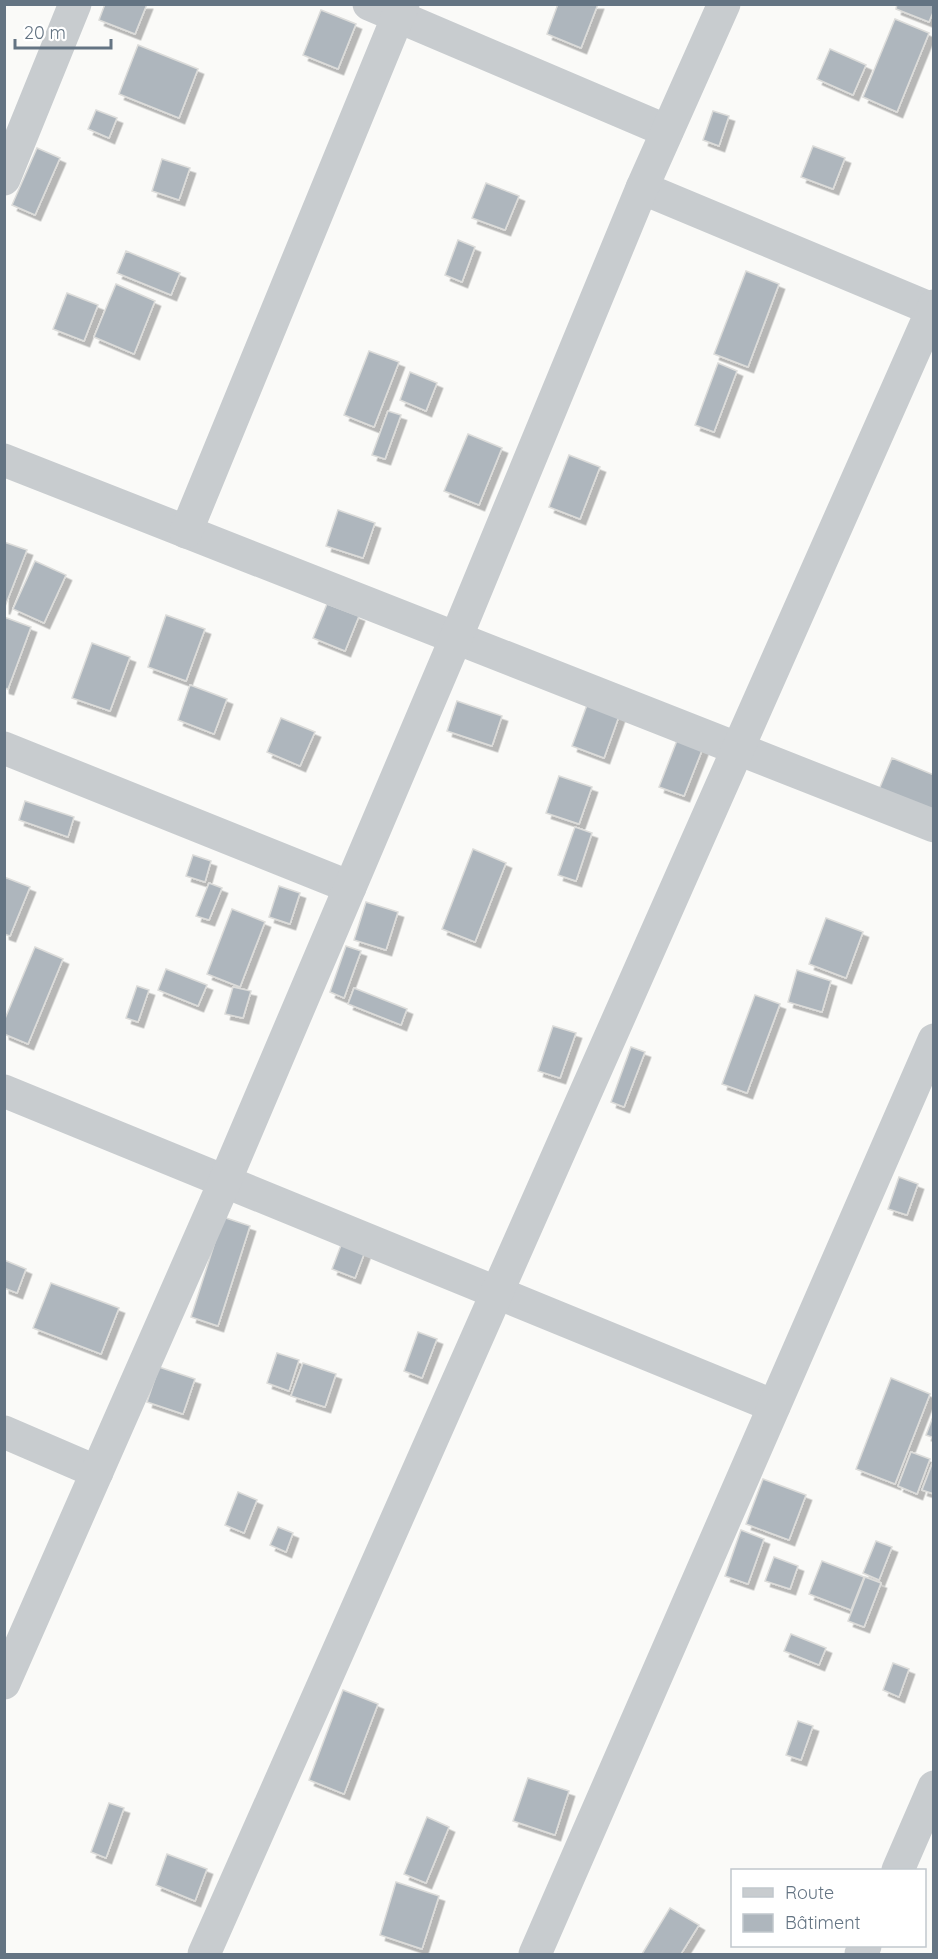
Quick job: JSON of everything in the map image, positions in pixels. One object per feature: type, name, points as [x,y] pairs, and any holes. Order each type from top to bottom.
[{"type":"street","points":[[4,179],[75,4]]},
{"type":"street","points":[[4,1683],[225,1181],[456,638],[642,188],[724,4]]},
{"type":"street","points":[[186,532],[390,9],[667,131]]},
{"type":"street","points":[[204,1954],[933,308],[642,188]]},
{"type":"street","points":[[4,460],[933,826]]},
{"type":"street","points":[[4,748],[350,887]]},
{"type":"street","points":[[535,1954],[933,1040]]},
{"type":"street","points":[[4,1091],[774,1406]]},
{"type":"street","points":[[4,1432],[97,1472]]},
{"type":"street","points":[[898,1869],[933,1787]]},
{"type":"building","points":[[105,4],[147,4],[135,34],[99,20]]},
{"type":"building","points":[[558,4],[598,4],[581,48],[547,34]]},
{"type":"building","points":[[897,4],[934,4],[934,10],[929,22],[896,9]]},
{"type":"building","points":[[321,10],[356,24],[338,69],[303,55]]},
{"type":"building","points":[[895,19],[929,33],[897,112],[863,97]]},
{"type":"building","points":[[138,45],[198,69],[179,118],[119,94]]},
{"type":"building","points":[[830,49],[866,65],[853,95],[817,79]]},
{"type":"building","points":[[96,110],[117,118],[109,138],[88,129]]},
{"type":"building","points":[[713,111],[729,116],[719,146],[703,140]]},
{"type":"building","points":[[813,146],[845,158],[833,189],[801,177]]},
{"type":"building","points":[[37,148],[60,158],[35,215],[12,205]]},
{"type":"building","points":[[162,159],[190,168],[179,200],[152,191]]},
{"type":"building","points":[[486,183],[519,196],[505,230],[472,218]]},
{"type":"building","points":[[458,240],[475,247],[462,282],[445,275]]},
{"type":"building","points":[[126,251],[180,273],[171,295],[117,273]]},
{"type":"building","points":[[746,271],[779,284],[748,367],[714,354]]},
{"type":"building","points":[[116,284],[155,301],[134,354],[94,337]]},
{"type":"building","points":[[67,293],[98,305],[84,341],[53,329]]},
{"type":"building","points":[[369,351],[399,362],[374,427],[344,415]]},
{"type":"building","points":[[718,363],[737,371],[714,432],[695,425]]},
{"type":"building","points":[[410,372],[437,383],[426,411],[400,400]]},
{"type":"building","points":[[388,411],[401,415],[385,459],[372,455]]},
{"type":"building","points":[[468,434],[502,448],[479,505],[444,491]]},
{"type":"building","points":[[569,455],[600,467],[580,519],[549,507]]},
{"type":"building","points":[[338,510],[375,523],[363,558],[326,546]]},
{"type":"building","points":[[4,542],[27,550],[4,609]]},
{"type":"building","points":[[35,561],[66,575],[44,623],[13,609]]},
{"type":"building","points":[[327,604],[359,616],[345,651],[313,638]]},
{"type":"building","points":[[166,615],[205,629],[186,681],[148,667]]},
{"type":"building","points":[[4,617],[31,627],[8,689],[4,688]]},
{"type":"building","points":[[92,643],[130,657],[110,711],[72,698]]},
{"type":"building","points":[[190,685],[227,699],[214,734],[178,720]]},
{"type":"building","points":[[591,694],[623,705],[604,758],[572,746]]},
{"type":"building","points":[[457,701],[502,716],[492,746],[447,731]]},
{"type":"building","points":[[281,718],[315,732],[300,766],[267,752]]},
{"type":"building","points":[[683,725],[708,735],[684,796],[659,787]]},
{"type":"building","points":[[892,758],[934,775],[934,814],[878,792]]},
{"type":"building","points":[[559,776],[592,787],[579,824],[546,813]]},
{"type":"building","points":[[25,801],[74,817],[68,837],[19,820]]},
{"type":"building","points":[[575,827],[592,833],[576,881],[558,875]]},
{"type":"building","points":[[473,849],[506,863],[475,942],[442,929]]},
{"type":"building","points":[[193,855],[211,861],[205,882],[186,876]]},
{"type":"building","points":[[4,877],[30,887],[10,936],[4,934]]},
{"type":"building","points":[[209,883],[222,888],[209,920],[196,916]]},
{"type":"building","points":[[279,886],[300,893],[290,924],[269,917]]},
{"type":"building","points":[[366,902],[398,912],[386,950],[354,940]]},
{"type":"building","points":[[232,909],[265,922],[240,987],[207,974]]},
{"type":"building","points":[[826,918],[863,932],[846,978],[809,964]]},
{"type":"building","points":[[346,946],[361,951],[344,998],[330,992]]},
{"type":"building","points":[[35,947],[63,959],[28,1044],[4,1034],[4,1021]]},
{"type":"building","points":[[166,969],[207,985],[198,1006],[158,990]]},
{"type":"building","points":[[797,970],[831,981],[822,1012],[788,1002]]},
{"type":"building","points":[[137,986],[149,990],[138,1022],[126,1018]]},
{"type":"building","points":[[233,987],[251,991],[243,1018],[225,1014]]},
{"type":"building","points":[[354,988],[407,1009],[401,1025],[348,1004]]},
{"type":"building","points":[[755,995],[780,1004],[747,1093],[722,1084]]},
{"type":"building","points":[[553,1026],[576,1033],[560,1078],[538,1071]]},
{"type":"building","points":[[631,1047],[645,1052],[624,1107],[611,1102]]},
{"type":"building","points":[[899,1177],[918,1184],[907,1215],[888,1209]]},
{"type":"building","points":[[223,1217],[250,1226],[218,1326],[191,1317]]},
{"type":"building","points":[[343,1240],[366,1249],[355,1278],[332,1269]]},
{"type":"building","points":[[4,1260],[26,1269],[17,1293],[4,1288]]},
{"type":"building","points":[[51,1283],[119,1308],[101,1354],[33,1328]]},
{"type":"building","points":[[418,1332],[437,1339],[422,1378],[404,1371]]},
{"type":"building","points":[[277,1353],[299,1360],[289,1391],[267,1383]]},
{"type":"building","points":[[303,1363],[336,1374],[325,1407],[291,1396]]},
{"type":"building","points":[[159,1367],[195,1379],[183,1414],[147,1402]]},
{"type":"building","points":[[891,1378],[930,1394],[895,1484],[856,1469]]},
{"type":"building","points":[[934,1414],[934,1438],[926,1435]]},
{"type":"building","points":[[911,1452],[930,1459],[917,1494],[898,1486]]},
{"type":"building","points":[[932,1464],[934,1465],[934,1494],[922,1490]]},
{"type":"building","points":[[763,1479],[806,1495],[789,1540],[746,1524]]},
{"type":"building","points":[[238,1492],[257,1500],[244,1533],[225,1525]]},
{"type":"building","points":[[278,1527],[293,1533],[286,1552],[270,1545]]},
{"type":"building","points":[[741,1530],[764,1539],[748,1584],[725,1576]]},
{"type":"building","points":[[876,1541],[892,1547],[879,1580],[863,1573]]},
{"type":"building","points":[[774,1557],[798,1566],[790,1589],[765,1581]]},
{"type":"building","points":[[822,1561],[864,1577],[851,1610],[809,1594]]},
{"type":"building","points":[[865,1577],[881,1583],[864,1627],[848,1621]]},
{"type":"building","points":[[791,1634],[826,1648],[819,1665],[784,1651]]},
{"type":"building","points":[[893,1663],[909,1669],[899,1697],[883,1690]]},
{"type":"building","points":[[343,1690],[378,1704],[344,1794],[309,1780]]},
{"type":"building","points":[[798,1721],[813,1726],[801,1760],[786,1755]]},
{"type":"building","points":[[528,1778],[569,1791],[555,1835],[513,1821]]},
{"type":"building","points":[[109,1803],[124,1808],[106,1858],[91,1852]]},
{"type":"building","points":[[427,1817],[449,1827],[426,1883],[404,1874]]},
{"type":"building","points":[[167,1854],[207,1869],[195,1901],[156,1885]]},
{"type":"building","points":[[396,1882],[439,1896],[422,1949],[380,1935]]},
{"type":"building","points":[[670,1908],[699,1925],[681,1954],[642,1954]]}]
